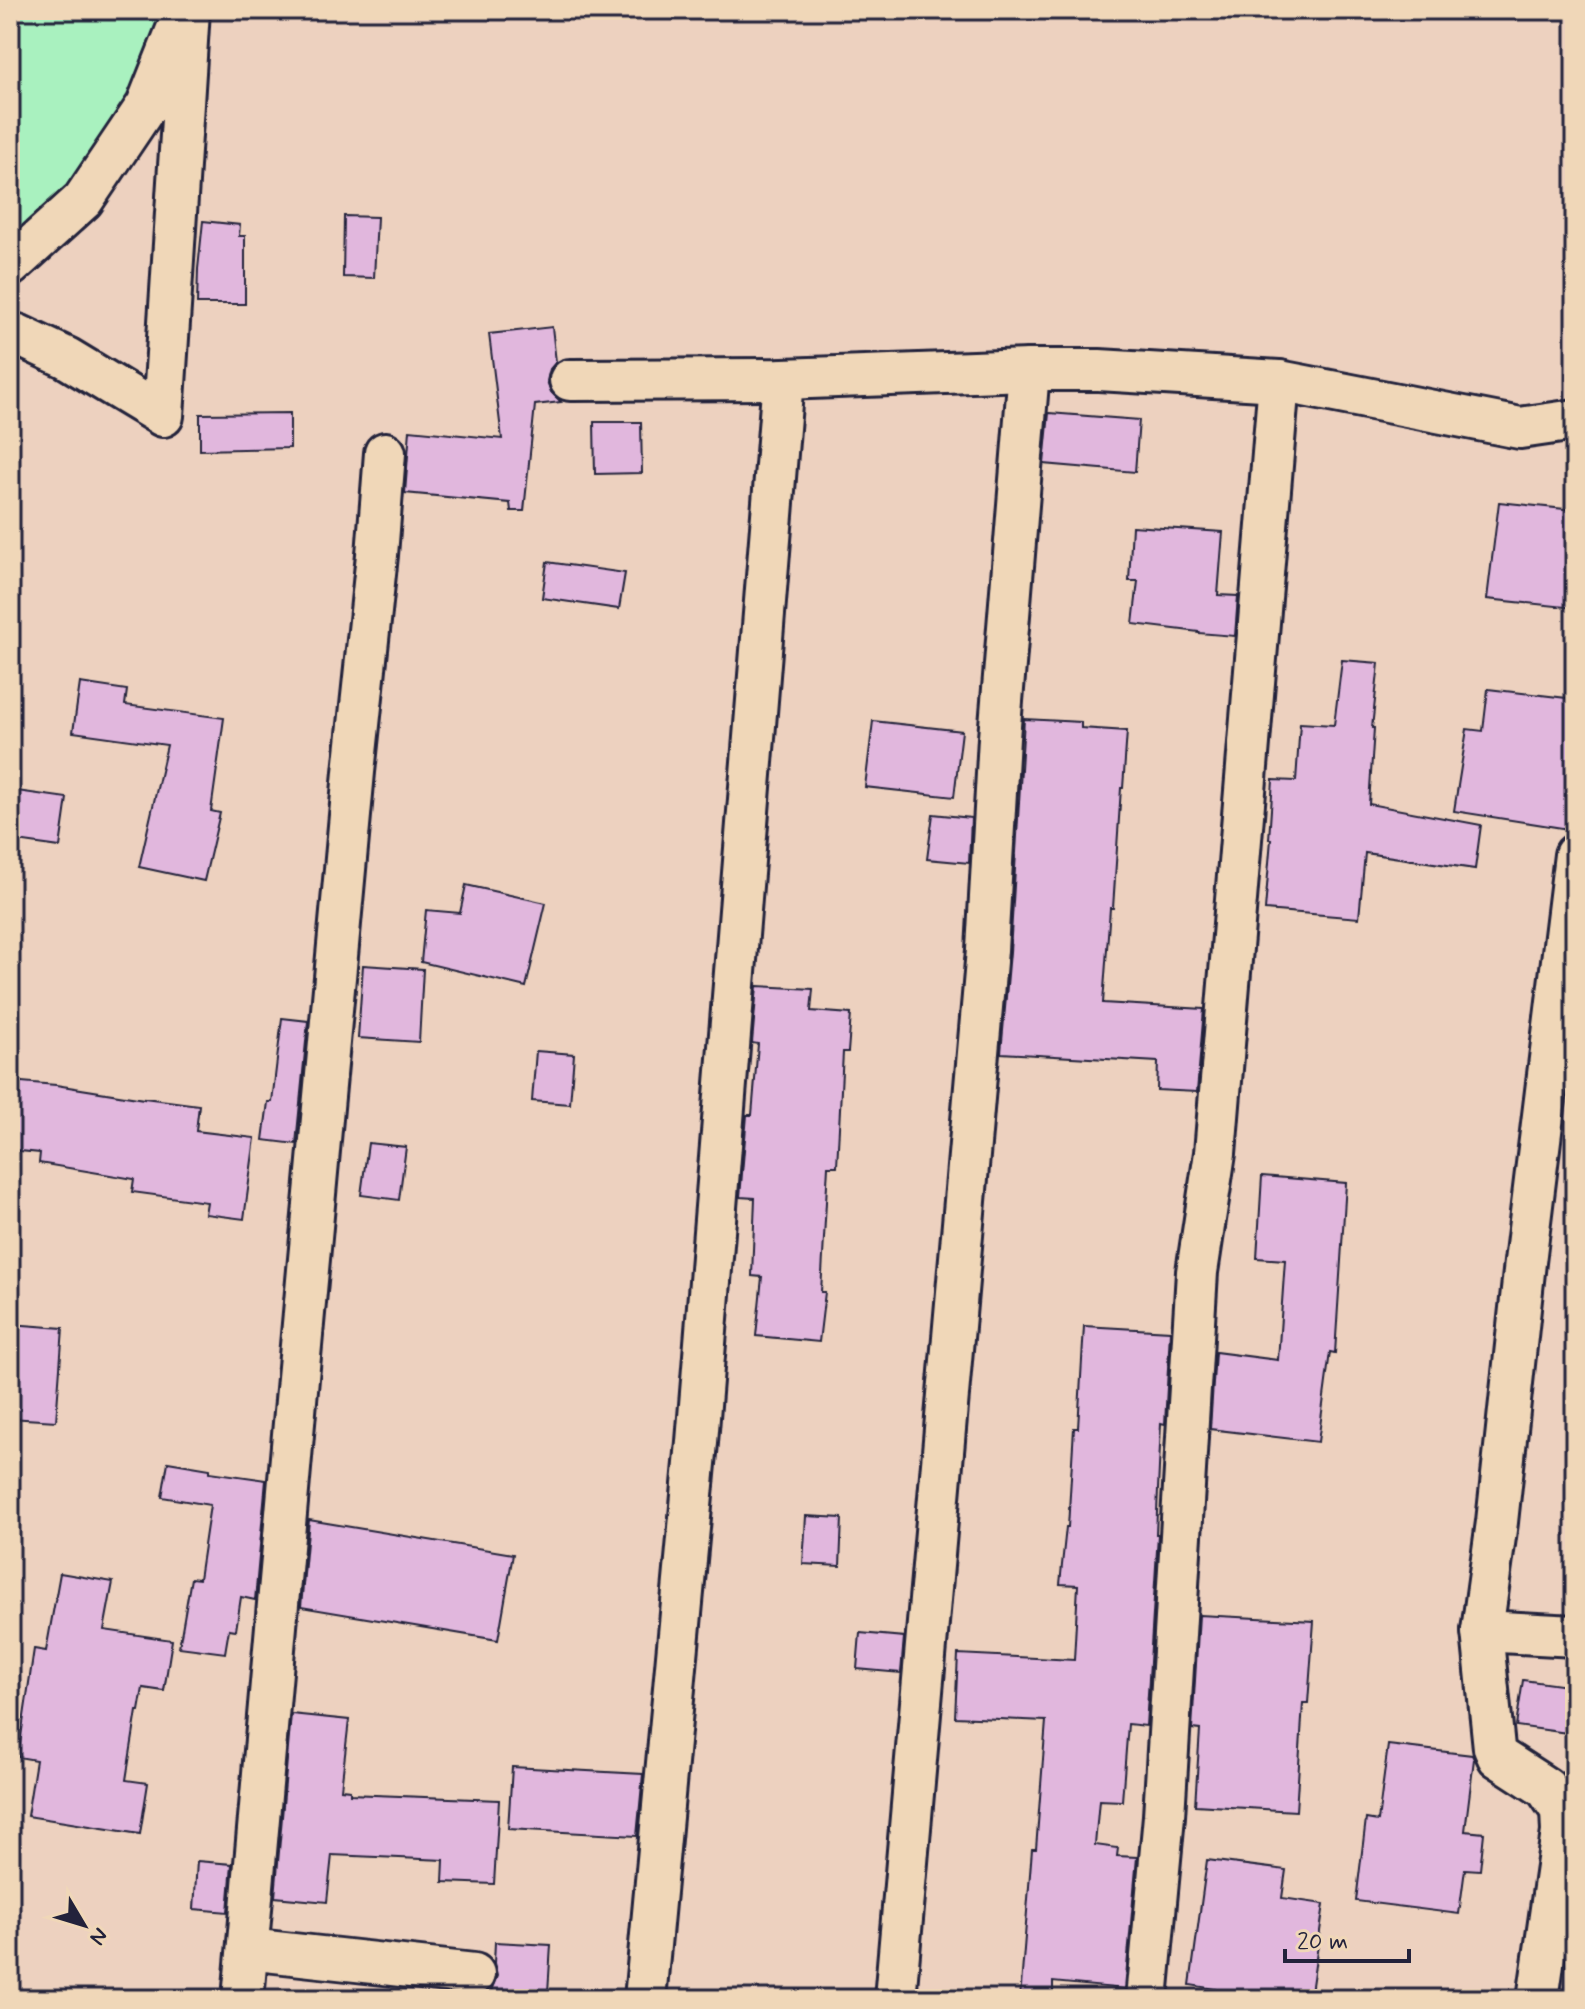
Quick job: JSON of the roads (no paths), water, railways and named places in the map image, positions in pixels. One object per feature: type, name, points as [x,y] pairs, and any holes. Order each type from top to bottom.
[{"type":"street","points":[[10,266],[83,200],[147,105],[187,10]]},
{"type":"street","points":[[10,333],[67,358],[163,416],[187,10]]},
{"type":"street","points":[[895,1999],[987,950],[999,738],[1029,370]]},
{"type":"street","points":[[570,380],[783,379],[1099,370],[1279,381],[1520,428],[1575,420]]},
{"type":"street","points":[[645,1999],[698,1426],[783,379]]},
{"type":"street","points":[[1147,1999],[1164,1816],[1197,1272],[1215,1153],[1279,381]]},
{"type":"street","points":[[243,1999],[385,453]]},
{"type":"street","points":[[1538,1999],[1562,1832],[1561,1810],[1546,1788],[1498,1757],[1494,1748],[1482,1631],[1575,855]]},
{"type":"street","points":[[1482,1631],[1575,1636]]},
{"type":"street","points":[[248,1949],[474,1974]]}]
